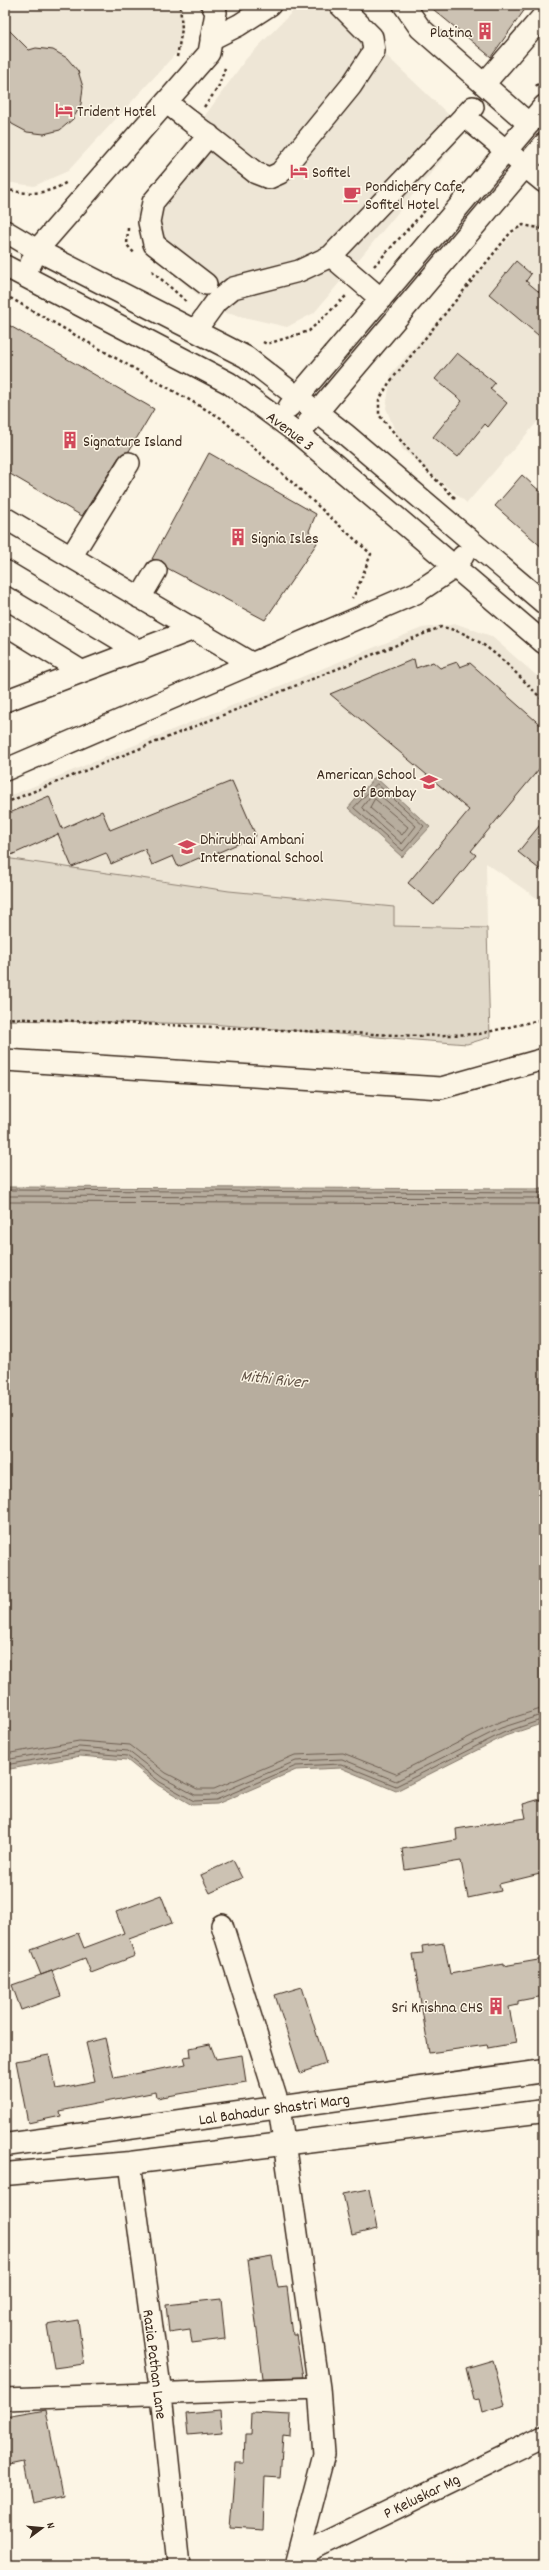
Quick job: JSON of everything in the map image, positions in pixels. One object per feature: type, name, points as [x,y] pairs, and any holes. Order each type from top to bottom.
[{"type":"main road","name":"Lal Bahadur Shastri Marg","points":[[5,2145],[544,2071]]},
{"type":"main road","points":[[5,2174],[130,2163],[544,2111]]},
{"type":"street","points":[[24,278],[37,250],[209,53],[216,12],[212,5]]},
{"type":"street","points":[[211,38],[239,25],[270,5]]},
{"type":"street","points":[[166,102],[256,173],[269,178],[280,173],[373,71],[374,51],[372,37],[340,5]]},
{"type":"street","points":[[404,5],[420,28],[522,117]]},
{"type":"street","points":[[484,84],[544,15]]},
{"type":"street","points":[[279,420],[507,150],[522,117],[544,106]]},
{"type":"street","points":[[201,323],[216,302],[233,288],[299,271],[331,256],[468,112],[507,150],[544,182]]},
{"type":"street","points":[[206,284],[154,244],[148,222],[153,202],[208,135]]},
{"type":"street","points":[[300,435],[317,412],[544,144]]},
{"type":"street","name":"Avenue 3","points":[[5,231],[37,250],[201,323],[317,412],[544,603]]},
{"type":"street","points":[[331,256],[381,299]]},
{"type":"street","name":"Avenue 3","points":[[5,266],[24,278],[229,383],[300,435],[544,643]]},
{"type":"street","points":[[72,557],[129,463]]},
{"type":"street","points":[[5,518],[251,663]]},
{"type":"street","points":[[5,770],[416,593],[454,567],[474,544]]},
{"type":"street","points":[[5,571],[139,651]]},
{"type":"street","points":[[140,598],[156,571]]},
{"type":"street","points":[[5,624],[81,671]]},
{"type":"street","points":[[5,701],[194,629]]},
{"type":"street","points":[[5,1060],[441,1088],[544,1059]]},
{"type":"street","points":[[222,1924],[279,2107],[319,2388],[324,2454],[296,2560]]},
{"type":"street","name":"Razia Pathan Lane","points":[[130,2163],[161,2395],[179,2565]]},
{"type":"street","points":[[5,2399],[161,2395],[319,2388]]},
{"type":"street","name":"P Keluskar Mg","points":[[296,2560],[544,2436]]},
{"type":"path","points":[[173,62],[177,57],[182,29],[180,5]]},
{"type":"path","points":[[192,123],[218,88],[227,61]]},
{"type":"path","points":[[522,117],[544,77]]},
{"type":"path","points":[[5,189],[26,195],[56,190],[69,181]]},
{"type":"path","points":[[259,341],[266,344],[309,331],[360,281],[436,200]]},
{"type":"path","points":[[128,221],[127,245],[136,255]]},
{"type":"path","points":[[459,502],[425,469],[379,415],[379,400],[389,383],[511,232],[523,225],[544,228]]},
{"type":"path","points":[[151,270],[182,298],[201,323]]},
{"type":"path","points":[[5,295],[227,423],[371,554],[356,592],[347,603]]},
{"type":"path","points":[[5,803],[441,627],[456,630],[470,636],[500,659],[544,701]]},
{"type":"path","points":[[5,1018],[419,1036],[480,1034],[544,1019]]},
{"type":"shaded area","name":"Trident Hotel","points":[[5,5],[179,5],[183,12],[180,49],[68,171],[34,186],[5,182]]},
{"type":"shaded area","name":"Sofitel","points":[[299,5],[333,5],[466,131],[314,313],[287,327],[217,311],[145,251],[136,211],[246,59]]},
{"type":"shaded area","points":[[538,225],[544,228],[544,414],[467,503],[402,449],[386,408],[391,374],[518,228]]},
{"type":"shaded area","name":"Dhirubhai Ambani International School","points":[[457,624],[491,636],[544,682],[544,903],[486,863],[487,928],[394,926],[394,1038],[210,1024],[5,1020],[5,798],[422,628]]},
{"type":"shaded area","points":[[5,858],[229,891],[394,907],[394,926],[487,928],[490,1037],[467,1044],[210,1024],[5,1020]]},
{"type":"water","points":[[375,777],[430,827],[402,857],[348,808]]},
{"type":"water","name":"Mithi River","points":[[5,1187],[544,1189],[544,1723],[505,1736],[396,1791],[341,1768],[296,1770],[217,1804],[192,1805],[158,1785],[127,1760],[80,1756],[5,1770]]},
{"type":"building","name":"Platina","points":[[428,5],[528,5],[491,57]]},
{"type":"building","points":[[5,26],[29,50],[36,48],[53,50],[67,58],[78,71],[83,87],[81,104],[73,119],[60,130],[44,134],[27,132],[12,124],[5,115]]},
{"type":"building","points":[[516,261],[531,274],[526,281],[544,296],[544,340],[489,294]]},
{"type":"building","name":"Signature Island","points":[[5,323],[154,409],[129,451],[119,457],[82,516],[5,471]]},
{"type":"building","points":[[457,353],[495,383],[490,389],[507,403],[488,427],[485,424],[458,457],[433,437],[462,401],[435,379]]},
{"type":"building","name":"Signia Isles","points":[[209,453],[316,514],[309,531],[317,543],[265,620],[167,568],[162,561],[152,559]]},
{"type":"building","points":[[522,475],[544,495],[544,549],[495,506]]},
{"type":"building","points":[[414,659],[416,668],[433,662],[440,668],[457,662],[460,667],[470,663],[544,728],[544,763],[471,851],[476,855],[434,905],[408,883],[469,810],[330,694]]},
{"type":"building","points":[[232,781],[256,836],[201,860],[199,858],[178,867],[173,856],[152,865],[145,849],[111,864],[106,853],[72,867],[58,834],[9,856],[5,845],[5,815],[49,796],[62,829],[102,811],[110,830]]},
{"type":"building","points":[[544,820],[544,873],[518,852]]},
{"type":"building","points":[[544,1798],[544,1873],[499,1884],[501,1891],[468,1898],[461,1861],[405,1870],[402,1849],[457,1840],[456,1829],[526,1818],[523,1804]]},
{"type":"building","points":[[233,1860],[242,1878],[210,1893],[201,1875]]},
{"type":"building","points":[[161,1895],[172,1923],[129,1939],[135,1956],[91,1973],[85,1958],[41,1975],[31,1950],[78,1933],[84,1948],[124,1933],[116,1912]]},
{"type":"building","points":[[444,1943],[450,1974],[503,1964],[503,1966],[544,1959],[544,1996],[518,2001],[518,2005],[509,2007],[516,2043],[488,2048],[487,2045],[429,2053],[413,1954],[423,1953],[422,1946]]},
{"type":"building","points":[[52,1971],[61,1996],[21,2010],[12,1985]]},
{"type":"building","points":[[302,1987],[326,2064],[300,2073],[275,1995]]},
{"type":"building","points":[[105,2038],[114,2078],[186,2064],[184,2057],[191,2056],[190,2048],[210,2044],[216,2059],[242,2055],[246,2082],[157,2098],[156,2092],[60,2111],[61,2116],[28,2123],[16,2061],[49,2055],[56,2089],[95,2081],[86,2043]]},
{"type":"building","points":[[369,2189],[377,2229],[352,2235],[343,2194]]},
{"type":"building","points":[[272,2256],[278,2288],[287,2287],[293,2335],[296,2335],[303,2377],[263,2378],[248,2260]]},
{"type":"building","points":[[221,2299],[225,2339],[192,2343],[190,2329],[169,2332],[166,2305]]},
{"type":"building","points":[[78,2320],[84,2364],[54,2368],[47,2325]]},
{"type":"building","points":[[493,2360],[505,2405],[482,2412],[479,2399],[474,2400],[466,2368]]},
{"type":"building","points":[[46,2410],[63,2496],[32,2503],[24,2461],[5,2465],[5,2417]]},
{"type":"building","points":[[220,2411],[222,2432],[188,2435],[186,2414]]},
{"type":"building","points":[[252,2413],[291,2415],[290,2436],[283,2435],[280,2478],[265,2477],[263,2529],[230,2527],[235,2464],[244,2464],[245,2434],[251,2434]]},
{"type":"place","name":"Platina","points":[[485,31]]},
{"type":"place","name":"Trident Hotel","points":[[64,110]]},
{"type":"place","name":"Sofitel","points":[[299,171]]},
{"type":"place","name":"Pondichery Cafe, Sofitel Hotel","points":[[352,194]]},
{"type":"place","name":"Signature Island","points":[[70,440]]},
{"type":"place","name":"Signia Isles","points":[[238,537]]},
{"type":"place","name":"American School of Bombay","points":[[429,782]]},
{"type":"place","name":"Dhirubhai Ambani International School","points":[[187,847]]},
{"type":"place","name":"Sri Krishna CHS","points":[[496,2006]]}]
